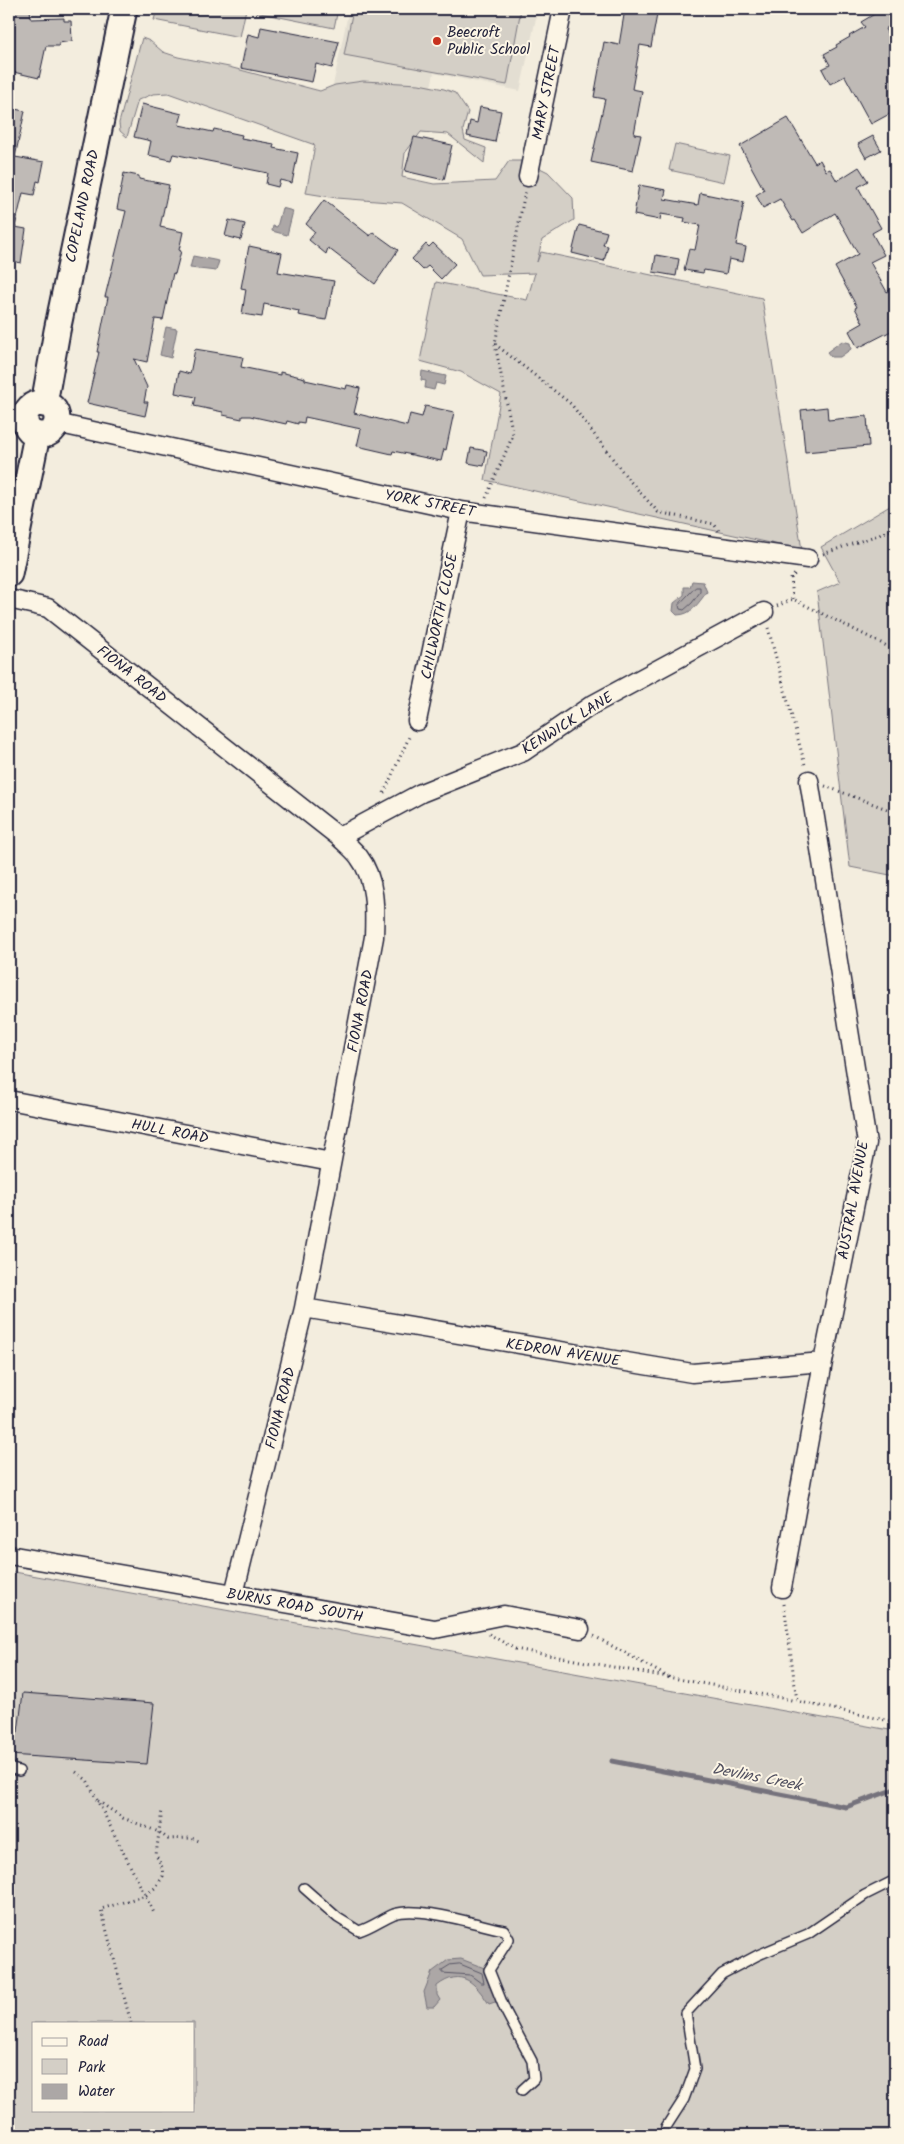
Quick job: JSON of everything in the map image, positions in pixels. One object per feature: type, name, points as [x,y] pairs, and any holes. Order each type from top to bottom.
[{"type":"main road","name":"COPELAND ROAD","points":[[9,574],[35,418],[57,331],[124,9]]},
{"type":"street","name":"MARY STREET","points":[[528,177],[563,9]]},
{"type":"street","name":"YORK STREET","points":[[35,418],[461,510],[808,559]]},
{"type":"street","name":"CHILWORTH CLOSE","points":[[417,721],[461,510]]},
{"type":"street","name":"FIONA ROAD","points":[[9,599],[48,608],[339,837],[360,857],[371,883],[375,909],[374,937],[304,1308],[234,1594]]},
{"type":"street","name":"KENWICK LANE","points":[[339,837],[421,793],[523,752],[592,705],[764,612]]},
{"type":"street","name":"AUSTRAL AVENUE","points":[[782,1588],[822,1362],[866,1143],[809,780]]},
{"type":"street","name":"HULL ROAD","points":[[9,1100],[331,1162]]},
{"type":"street","name":"KEDRON AVENUE","points":[[304,1308],[692,1373],[822,1362]]},
{"type":"street","name":"BURNS ROAD SOUTH","points":[[9,1555],[435,1629],[504,1615],[580,1629]]},
{"type":"lane","points":[[9,1768],[20,1771]]},
{"type":"lane","points":[[666,2127],[684,2099],[695,2068],[686,2013],[722,1974],[758,1955],[808,1934],[865,1895],[895,1880]]},
{"type":"lane","points":[[304,1888],[338,1918],[359,1931],[395,1914],[423,1912],[504,1930],[509,1939],[489,1970],[505,2010],[532,2061],[534,2079],[522,2090]]},
{"type":"path","points":[[479,513],[513,435],[494,344],[528,177]]},
{"type":"path","points":[[494,344],[571,404],[629,480],[658,512],[714,524],[730,548]]},
{"type":"path","points":[[895,529],[808,559],[791,578],[793,599],[895,650]]},
{"type":"path","points":[[764,612],[809,780],[895,812]]},
{"type":"path","points":[[380,798],[386,791],[417,721]]},
{"type":"path","points":[[782,1588],[797,1701]]},
{"type":"path","points":[[469,1622],[515,1649],[797,1701],[895,1722]]},
{"type":"path","points":[[580,1629],[672,1679]]},
{"type":"path","points":[[76,1772],[87,1780],[156,1915]]},
{"type":"path","points":[[98,1801],[123,1818],[159,1832],[168,1839],[191,1838],[199,1841]]},
{"type":"path","points":[[131,2022],[102,1909],[146,1895],[156,1887],[163,1876],[162,1867],[156,1855],[162,1810]]},
{"type":"shaded area","name":"Beecroft Public School","points":[[349,9],[538,9],[520,91],[434,73],[422,128],[328,109]]},
{"type":"green space","points":[[157,9],[246,9],[240,37],[154,20]]},
{"type":"green space","points":[[255,9],[338,9],[334,28],[255,12]]},
{"type":"green space","points":[[353,9],[521,9],[507,85],[344,55]]},
{"type":"green space","points":[[142,38],[150,41],[163,52],[178,57],[229,67],[320,91],[335,85],[363,81],[419,84],[455,93],[468,112],[463,130],[465,140],[486,148],[484,163],[448,134],[421,132],[405,153],[402,177],[434,184],[495,181],[509,161],[526,161],[548,172],[573,198],[574,220],[542,240],[537,262],[541,252],[762,298],[802,550],[485,480],[501,394],[461,372],[420,361],[436,282],[527,300],[535,273],[480,275],[462,239],[402,203],[337,198],[306,193],[315,145],[168,93],[153,94],[138,100],[127,137],[120,131],[119,123]]},
{"type":"green space","points":[[675,144],[730,156],[724,182],[669,170]]},
{"type":"green space","points":[[895,503],[895,876],[850,867],[817,592],[840,582],[821,547]]},
{"type":"green space","points":[[9,1571],[895,1731],[895,2135],[9,2135]]},
{"type":"water","points":[[282,208],[293,211],[287,235],[272,231],[273,226],[277,227]]},
{"type":"water","points":[[193,256],[219,261],[216,271],[190,268]]},
{"type":"water","points":[[166,327],[177,329],[171,358],[160,355]]},
{"type":"water","points":[[842,341],[850,343],[851,349],[840,357],[831,357],[827,352]]},
{"type":"water","points":[[422,371],[446,376],[444,385],[436,383],[434,390],[425,388],[426,381],[421,380]]},
{"type":"water","points":[[692,581],[703,582],[707,592],[691,611],[677,615],[673,611],[674,603],[684,595],[684,587],[690,587]]},
{"type":"water","points":[[461,1959],[487,1969],[498,2001],[489,2004],[473,1984],[461,1978],[454,1978],[446,1980],[437,1986],[437,1995],[440,2000],[434,2007],[427,2007],[424,1992],[432,1972],[448,1960]]},
{"type":"building","points":[[30,9],[31,19],[64,18],[64,21],[71,21],[72,41],[59,43],[59,46],[46,46],[39,78],[9,71],[9,10]]},
{"type":"building","points":[[625,9],[658,9],[651,47],[640,45],[632,89],[642,91],[634,134],[641,135],[633,171],[591,162],[605,99],[594,97],[604,42],[619,45]]},
{"type":"building","points":[[883,9],[895,9],[895,23],[885,29],[895,47],[895,111],[871,124],[845,76],[830,84],[822,69],[830,65],[824,54],[865,27],[861,22]]},
{"type":"building","points":[[261,27],[339,42],[332,68],[316,64],[312,82],[241,68],[248,34],[259,37]]},
{"type":"building","points":[[142,104],[182,114],[179,125],[213,132],[214,129],[242,135],[241,138],[274,144],[273,148],[298,153],[292,183],[280,180],[278,187],[266,184],[268,173],[173,154],[171,160],[148,155],[151,141],[134,137]]},
{"type":"building","points":[[480,107],[501,111],[495,142],[467,136],[470,121],[477,123]]},
{"type":"building","points":[[9,108],[25,111],[15,157],[44,162],[40,182],[37,181],[34,195],[23,193],[15,227],[26,229],[21,263],[9,260]]},
{"type":"building","points":[[788,118],[815,163],[820,160],[826,171],[830,169],[837,181],[859,167],[868,181],[858,187],[881,228],[872,233],[884,255],[870,262],[887,292],[890,290],[895,301],[895,329],[858,348],[849,331],[863,323],[855,308],[857,307],[835,267],[858,254],[835,213],[803,233],[795,220],[793,221],[780,199],[763,208],[756,195],[764,190],[740,146]]},
{"type":"building","points":[[873,136],[881,150],[866,158],[858,144]]},
{"type":"building","points":[[414,137],[452,145],[444,180],[405,171]]},
{"type":"building","points":[[124,173],[139,176],[139,179],[169,185],[160,227],[183,232],[179,250],[181,251],[175,274],[173,273],[163,320],[155,319],[147,362],[134,359],[147,387],[144,402],[148,402],[145,416],[87,403],[99,352],[97,352],[108,297],[105,297],[126,211],[117,209]]},
{"type":"building","points":[[639,185],[666,190],[664,199],[698,205],[700,193],[744,202],[736,245],[746,247],[743,262],[729,259],[726,274],[704,270],[703,273],[684,270],[689,249],[695,250],[700,225],[684,222],[685,218],[661,214],[660,220],[634,215]]},
{"type":"building","points":[[324,200],[370,236],[373,232],[398,250],[375,284],[328,248],[326,254],[309,240],[315,232],[306,224]]},
{"type":"building","points":[[229,220],[245,224],[241,240],[225,236]]},
{"type":"building","points":[[579,225],[607,232],[603,245],[608,246],[604,261],[572,253]]},
{"type":"building","points":[[433,243],[455,264],[441,279],[428,266],[423,270],[412,259],[426,244],[429,247]]},
{"type":"building","points":[[249,246],[282,253],[278,272],[334,281],[326,320],[298,315],[299,311],[264,304],[262,317],[242,314],[246,289],[241,288]]},
{"type":"building","points":[[656,255],[679,259],[676,276],[653,272]]},
{"type":"building","points":[[195,349],[243,357],[241,367],[280,375],[280,372],[305,378],[305,380],[346,389],[347,385],[360,388],[354,413],[407,426],[410,414],[422,417],[425,406],[454,412],[446,450],[444,449],[441,461],[393,451],[392,454],[357,446],[361,429],[305,417],[304,423],[298,422],[298,424],[287,421],[286,424],[250,416],[242,416],[242,419],[223,415],[223,412],[194,406],[196,397],[175,393],[179,371],[190,374]]},
{"type":"building","points":[[827,407],[828,420],[867,416],[869,446],[805,452],[801,410]]},
{"type":"building","points":[[471,448],[487,451],[484,466],[468,463]]},
{"type":"building","points":[[23,1693],[154,1703],[147,1764],[9,1755],[9,1731],[18,1732]]},
{"type":"waterway","name":"Devlins Creek","points":[[612,1761],[846,1807],[895,1789]]},
{"type":"place","name":"Beecroft Public School","points":[[437,41]]}]
